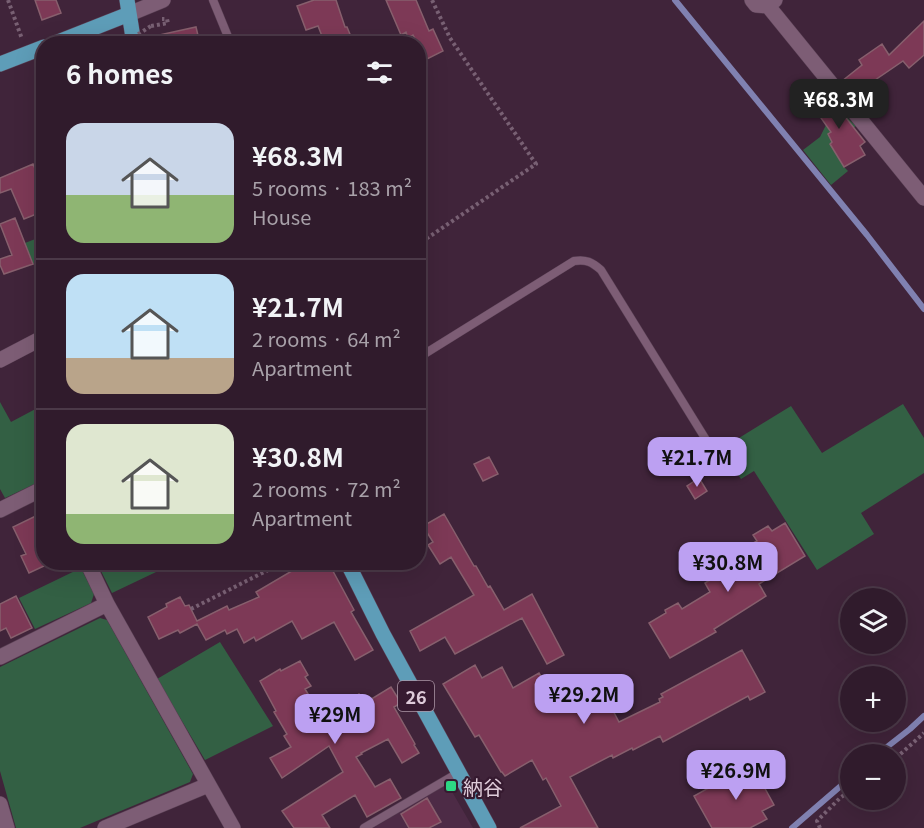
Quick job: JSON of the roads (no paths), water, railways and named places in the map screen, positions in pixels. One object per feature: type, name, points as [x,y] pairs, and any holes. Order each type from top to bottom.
[{"type":"main road","points":[[69,36],[128,7],[133,36]]},
{"type":"main road","points":[[0,64],[36,50]]},
{"type":"main road","name":"26","points":[[351,570],[489,828]]},
{"type":"street","points":[[128,7],[163,0]]},
{"type":"street","points":[[752,0],[756,5],[772,3],[924,198]]},
{"type":"street","points":[[0,360],[36,341]]},
{"type":"street","points":[[0,510],[36,492]]},
{"type":"street","points":[[91,570],[107,604],[233,828]]},
{"type":"street","points":[[0,657],[107,604]]},
{"type":"street","points":[[105,828],[208,785]]},
{"type":"street","points":[[0,804],[7,828]]},
{"type":"lane","points":[[213,0],[228,36]]},
{"type":"lane","points":[[426,353],[574,261],[581,259],[591,262],[601,270],[713,452]]},
{"type":"lane","points":[[364,828],[458,773]]},
{"type":"waterway","points":[[675,0],[867,235],[924,309]]},
{"type":"waterway","points":[[891,744],[924,716]]},
{"type":"waterway","points":[[792,828],[840,787]]},
{"type":"place","name":"納谷","points":[[451,786]]}]
